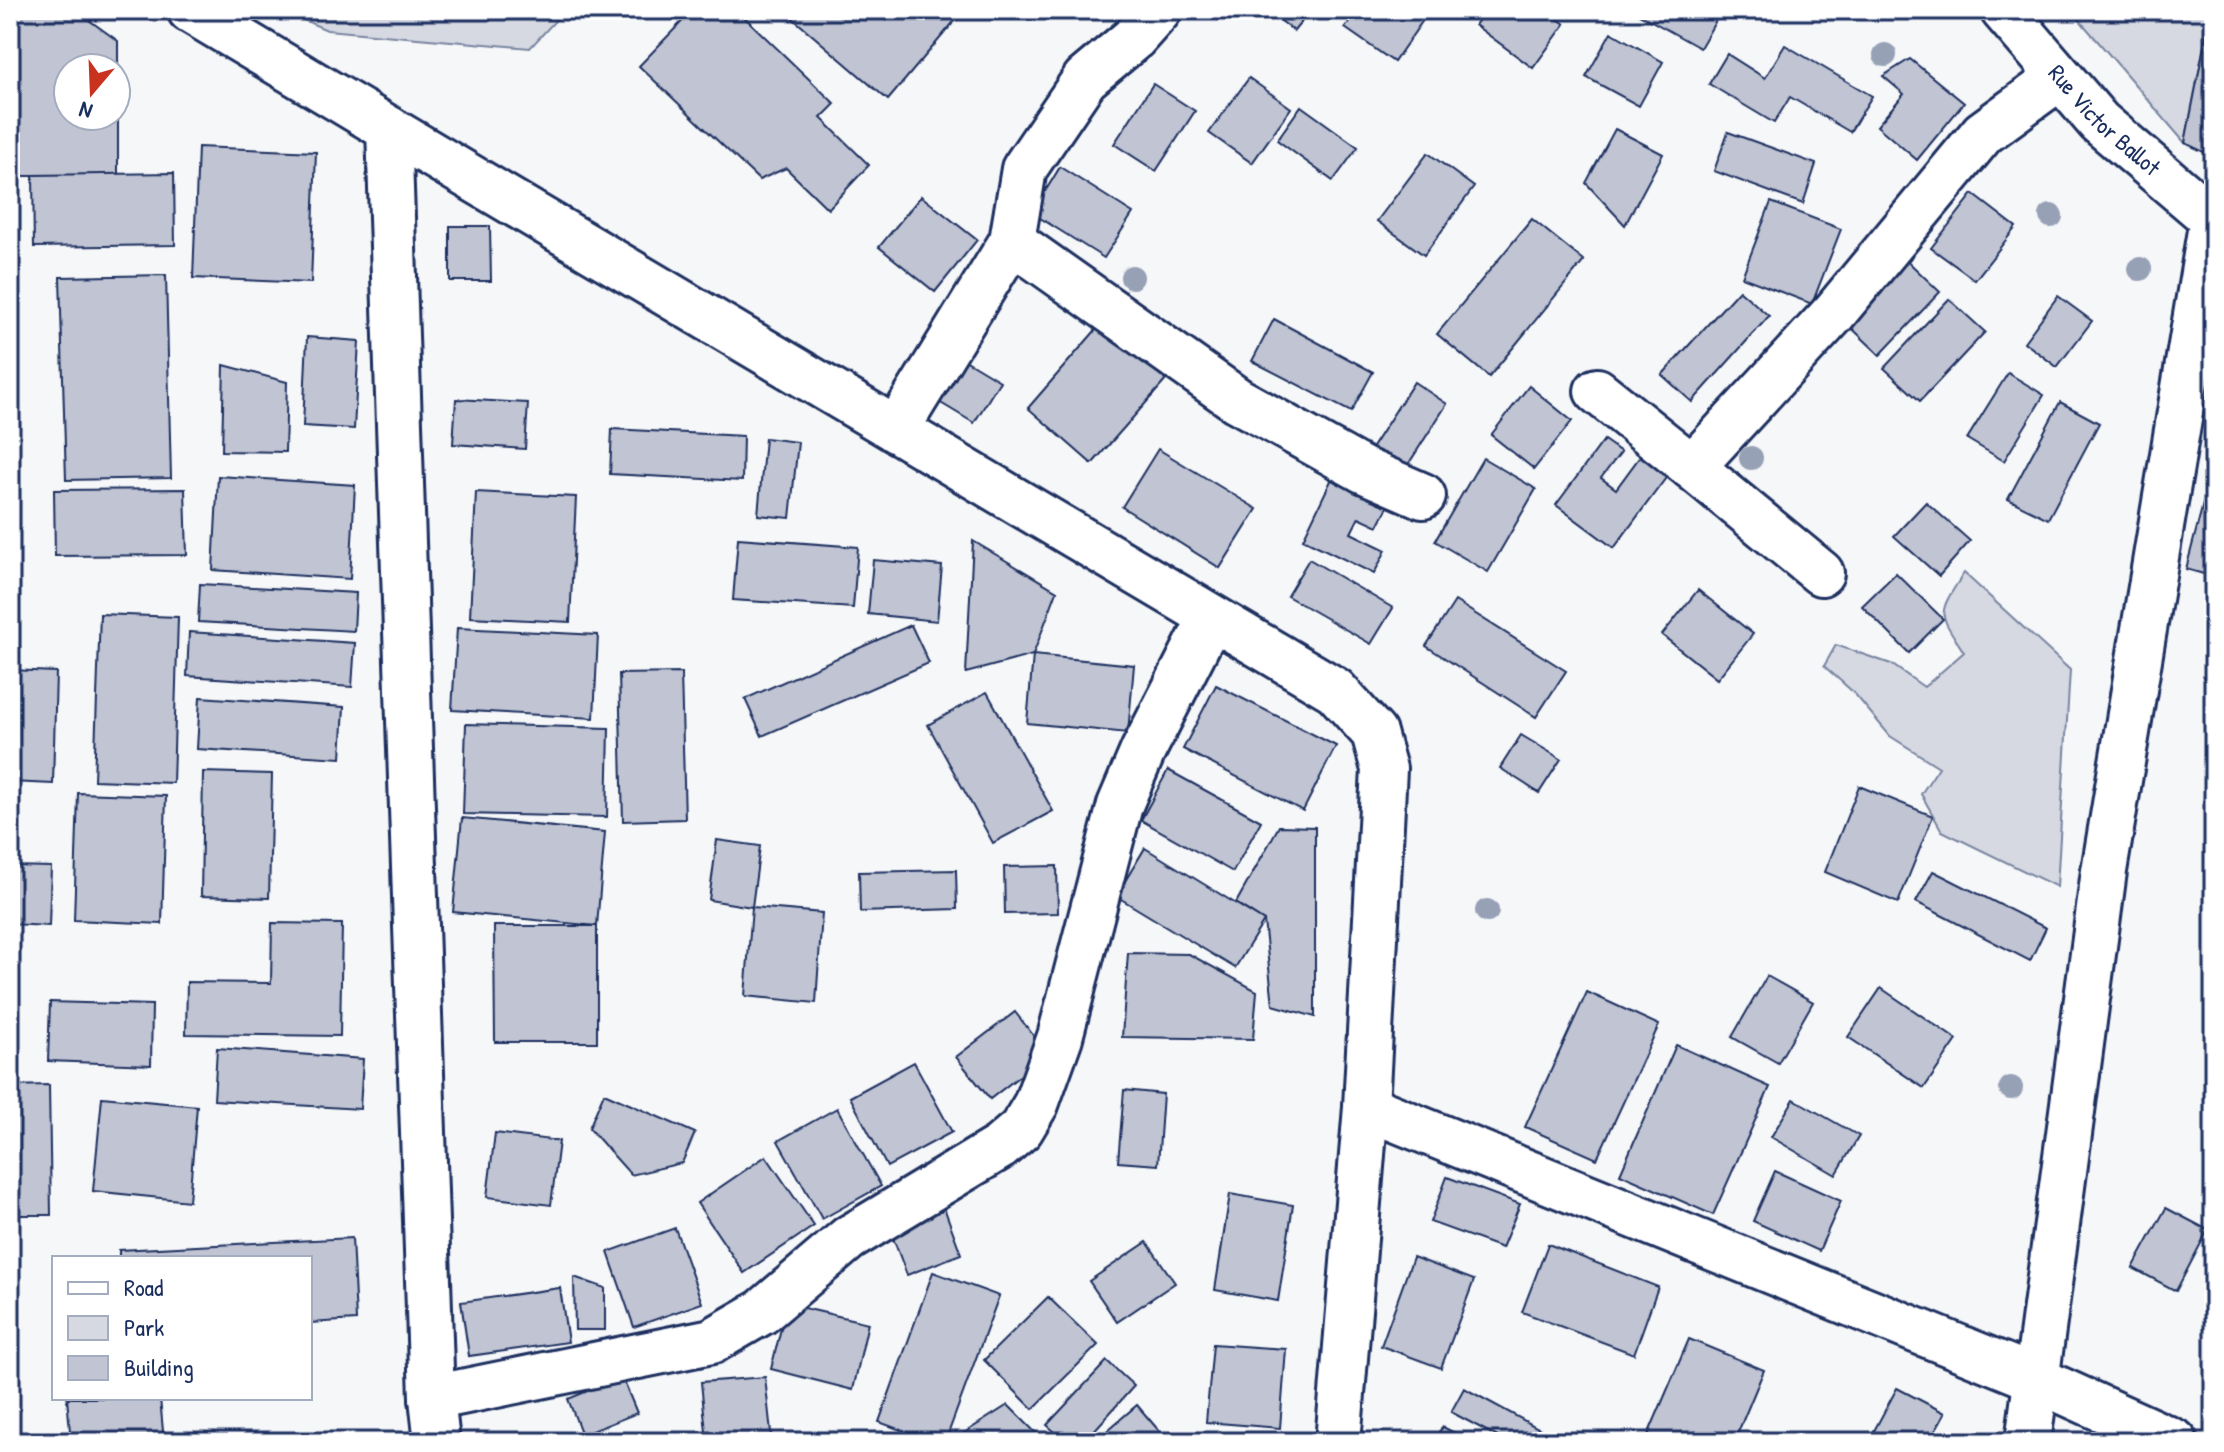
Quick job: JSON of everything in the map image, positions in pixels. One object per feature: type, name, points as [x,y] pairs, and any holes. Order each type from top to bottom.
[{"type":"street","points":[[190,10],[1335,690],[1374,733],[1384,769],[1366,1107],[1338,1442]]},
{"type":"street","points":[[896,430],[1012,241],[1024,169],[1085,79],[1134,38],[1159,10]]},
{"type":"street","name":"Rue Victor Ballot","points":[[2003,10],[2099,122],[2213,219]]},
{"type":"street","points":[[1692,467],[1834,313],[1983,133],[2060,77]]},
{"type":"street","points":[[389,129],[432,1398],[437,1442]]},
{"type":"street","points":[[2028,1442],[2034,1378],[2104,871],[2213,219]]},
{"type":"street","points":[[1012,241],[1237,400],[1363,470],[1423,496]]},
{"type":"street","points":[[1597,391],[1821,573]]},
{"type":"street","points":[[432,1398],[712,1341],[762,1312],[849,1238],[1000,1147],[1021,1129],[1036,1104],[1060,1037],[1120,805],[1143,751],[1211,618]]},
{"type":"street","points":[[1366,1107],[2034,1378],[2175,1442]]},
{"type":"green space","points":[[280,10],[565,10],[530,48],[327,30]]},
{"type":"green space","points":[[2071,10],[2211,10],[2185,143]]},
{"type":"green space","points":[[1964,573],[2070,670],[2057,887],[1942,831],[1921,794],[1939,767],[1890,736],[1854,693],[1824,666],[1836,645],[1891,664],[1924,687],[1964,652],[1944,613],[1949,597]]},
{"type":"building","points":[[10,10],[75,10],[118,41],[118,52],[52,52],[52,132],[118,132],[118,176],[10,176]]},
{"type":"building","points":[[693,10],[737,10],[835,104],[821,118],[869,165],[828,209],[786,168],[759,180],[639,66]]},
{"type":"building","points":[[783,10],[950,10],[958,17],[888,100]]},
{"type":"building","points":[[1267,10],[1311,10],[1294,31]]},
{"type":"building","points":[[1357,10],[1430,10],[1394,62],[1345,28]]},
{"type":"building","points":[[1486,10],[1545,10],[1565,24],[1533,68],[1475,25]]},
{"type":"building","points":[[1642,10],[1722,10],[1700,48],[1639,14]]},
{"type":"building","points":[[2211,10],[2214,10],[2214,157],[2185,143]]},
{"type":"building","points":[[1611,32],[1663,62],[1639,106],[1586,77]]},
{"type":"building","points":[[1785,45],[1872,96],[1850,132],[1790,97],[1774,123],[1709,84],[1727,54],[1765,78]]},
{"type":"building","points":[[1910,59],[1964,103],[1917,160],[1877,126],[1904,94],[1883,76]]},
{"type":"building","points":[[1249,78],[1291,108],[1252,163],[1209,133]]},
{"type":"building","points":[[1153,84],[1195,111],[1156,171],[1114,144]]},
{"type":"building","points":[[1301,106],[1358,147],[1333,181],[1277,140]]},
{"type":"building","points":[[1615,129],[1663,154],[1625,225],[1586,183]]},
{"type":"building","points":[[1728,132],[1816,164],[1803,204],[1714,171]]},
{"type":"building","points":[[198,147],[316,152],[311,283],[193,278]]},
{"type":"building","points":[[1428,153],[1474,187],[1424,255],[1377,221]]},
{"type":"building","points":[[1060,167],[1133,213],[1104,258],[1032,213]]},
{"type":"building","points":[[174,173],[175,245],[34,247],[33,175]]},
{"type":"building","points":[[1973,194],[2016,227],[1975,280],[1931,248]]},
{"type":"building","points":[[921,196],[977,240],[935,292],[879,247]]},
{"type":"building","points":[[1771,202],[1841,229],[1812,304],[1742,277]]},
{"type":"building","points":[[1532,219],[1584,261],[1489,377],[1437,334]]},
{"type":"building","points":[[450,226],[490,226],[491,281],[450,281]]},
{"type":"building","points":[[1898,252],[1940,292],[1880,355],[1838,315]]},
{"type":"building","points":[[166,275],[171,478],[66,480],[60,277]]},
{"type":"building","points":[[1739,290],[1769,316],[1692,402],[1662,375]]},
{"type":"building","points":[[2058,296],[2092,321],[2057,367],[2024,342]]},
{"type":"building","points":[[1949,299],[1985,332],[1920,401],[1884,368]]},
{"type":"building","points":[[1274,319],[1373,372],[1351,412],[1252,361]]},
{"type":"building","points":[[1101,324],[1166,380],[1092,464],[1028,408]]},
{"type":"building","points":[[307,337],[359,341],[354,429],[303,426]]},
{"type":"building","points":[[960,357],[1000,381],[974,423],[934,399]]},
{"type":"building","points":[[224,365],[287,382],[285,452],[222,451]]},
{"type":"building","points":[[2008,373],[2044,395],[2004,461],[1967,439]]},
{"type":"building","points":[[1414,382],[1447,404],[1402,474],[1369,452]]},
{"type":"building","points":[[1529,386],[1572,421],[1534,469],[1491,435]]},
{"type":"building","points":[[456,399],[528,403],[525,449],[453,444]]},
{"type":"building","points":[[2060,402],[2099,423],[2048,519],[2008,499]]},
{"type":"building","points":[[612,429],[743,436],[742,481],[610,474]]},
{"type":"building","points":[[765,438],[798,442],[790,518],[758,515]]},
{"type":"building","points":[[1604,440],[1621,452],[1601,478],[1616,489],[1644,451],[1671,471],[1614,548],[1556,505]]},
{"type":"building","points":[[1158,449],[1257,509],[1220,568],[1122,507]]},
{"type":"building","points":[[1483,458],[1536,489],[1488,572],[1435,541]]},
{"type":"building","points":[[2214,462],[2214,577],[2186,569]]},
{"type":"building","points":[[1336,470],[1393,497],[1378,526],[1359,517],[1351,533],[1386,550],[1374,574],[1303,539]]},
{"type":"building","points":[[218,476],[355,485],[350,579],[213,570]]},
{"type":"building","points":[[185,489],[187,555],[55,556],[54,490]]},
{"type":"building","points":[[476,492],[576,497],[570,622],[470,617]]},
{"type":"building","points":[[1926,502],[1970,541],[1939,576],[1894,536]]},
{"type":"building","points":[[738,538],[858,547],[853,608],[733,600]]},
{"type":"building","points":[[973,541],[1057,591],[1033,655],[966,673]]},
{"type":"building","points":[[1309,559],[1393,608],[1371,644],[1287,596]]},
{"type":"building","points":[[873,560],[942,566],[937,621],[868,614]]},
{"type":"building","points":[[1896,573],[1943,619],[1909,653],[1862,606]]},
{"type":"building","points":[[200,584],[356,593],[354,631],[198,622]]},
{"type":"building","points":[[1698,590],[1753,634],[1717,679],[1662,635]]},
{"type":"building","points":[[1455,601],[1566,671],[1536,717],[1426,646]]},
{"type":"building","points":[[100,614],[178,617],[173,783],[94,780]]},
{"type":"building","points":[[911,625],[929,663],[762,736],[745,699]]},
{"type":"building","points":[[457,628],[598,635],[594,718],[452,710]]},
{"type":"building","points":[[189,632],[355,643],[352,687],[187,676]]},
{"type":"building","points":[[1033,655],[1134,665],[1128,733],[1027,723]]},
{"type":"building","points":[[10,670],[56,672],[53,784],[10,782]]},
{"type":"building","points":[[681,673],[685,819],[623,821],[619,674]]},
{"type":"building","points":[[1216,685],[1336,746],[1303,811],[1183,749]]},
{"type":"building","points":[[987,692],[1053,811],[993,843],[928,725]]},
{"type":"building","points":[[200,697],[344,707],[341,758],[197,749]]},
{"type":"building","points":[[466,724],[609,728],[607,817],[463,814]]},
{"type":"building","points":[[1521,735],[1561,759],[1539,793],[1500,768]]},
{"type":"building","points":[[1168,770],[1261,821],[1233,872],[1141,820]]},
{"type":"building","points":[[203,772],[272,774],[269,898],[201,896]]},
{"type":"building","points":[[1859,786],[1933,816],[1898,903],[1825,872]]},
{"type":"building","points":[[78,793],[166,796],[162,924],[74,920]]},
{"type":"building","points":[[462,818],[605,832],[597,926],[453,912]]},
{"type":"building","points":[[1279,826],[1315,827],[1315,1017],[1273,1005],[1264,921],[1236,903]]},
{"type":"building","points":[[717,840],[760,846],[752,907],[709,900]]},
{"type":"building","points":[[1145,848],[1264,921],[1235,968],[1116,896]]},
{"type":"building","points":[[10,866],[51,867],[49,926],[10,924]]},
{"type":"building","points":[[1057,866],[1058,913],[1005,914],[1004,867]]},
{"type":"building","points":[[956,870],[957,909],[860,912],[859,872]]},
{"type":"building","points":[[1933,871],[2046,928],[2030,961],[1916,902]]},
{"type":"building","points":[[752,907],[822,913],[816,1003],[745,996]]},
{"type":"building","points":[[272,923],[342,924],[340,1036],[186,1034],[187,982],[271,983]]},
{"type":"building","points":[[494,926],[597,926],[597,1042],[495,1042]]},
{"type":"building","points":[[1128,953],[1189,954],[1257,991],[1253,1039],[1122,1037]]},
{"type":"building","points":[[1767,976],[1813,1002],[1778,1063],[1732,1037]]},
{"type":"building","points":[[1881,988],[1957,1040],[1924,1088],[1848,1037]]},
{"type":"building","points":[[1587,992],[1659,1025],[1597,1159],[1525,1127]]},
{"type":"building","points":[[50,1002],[152,1005],[151,1065],[48,1061]]},
{"type":"building","points":[[1015,1012],[1048,1054],[990,1099],[956,1057]]},
{"type":"building","points":[[1676,1045],[1770,1087],[1713,1215],[1620,1174]]},
{"type":"building","points":[[217,1048],[363,1059],[360,1109],[214,1100]]},
{"type":"building","points":[[914,1062],[952,1132],[887,1167],[850,1097]]},
{"type":"building","points":[[49,1085],[51,1215],[10,1215],[10,1086]]},
{"type":"building","points":[[1124,1090],[1163,1094],[1158,1165],[1118,1162]]},
{"type":"building","points":[[604,1093],[695,1133],[682,1163],[631,1175],[589,1128]]},
{"type":"building","points":[[102,1097],[197,1106],[189,1201],[93,1191]]},
{"type":"building","points":[[1794,1099],[1859,1136],[1836,1175],[1771,1137]]},
{"type":"building","points":[[837,1108],[881,1186],[822,1219],[778,1141]]},
{"type":"building","points":[[495,1133],[559,1141],[551,1205],[487,1197]]},
{"type":"building","points":[[766,1156],[814,1226],[744,1273],[697,1203]]},
{"type":"building","points":[[1775,1171],[1841,1201],[1819,1251],[1753,1221]]},
{"type":"building","points":[[1447,1177],[1520,1204],[1502,1248],[1430,1222]]},
{"type":"building","points":[[1230,1194],[1293,1205],[1278,1301],[1215,1290]]},
{"type":"building","points":[[942,1202],[961,1254],[907,1275],[887,1222]]},
{"type":"building","points":[[2166,1208],[2208,1230],[2176,1291],[2133,1268]]},
{"type":"building","points":[[675,1228],[702,1303],[634,1327],[608,1252]]},
{"type":"building","points":[[352,1238],[356,1320],[312,1323],[312,1256],[119,1256],[119,1250]]},
{"type":"building","points":[[1147,1242],[1175,1283],[1117,1322],[1089,1281]]},
{"type":"building","points":[[1548,1244],[1658,1287],[1634,1354],[1522,1312]]},
{"type":"building","points":[[1413,1257],[1474,1280],[1441,1368],[1381,1346]]},
{"type":"building","points":[[933,1272],[999,1296],[945,1442],[933,1442],[879,1422]]},
{"type":"building","points":[[574,1277],[605,1288],[605,1330],[575,1330]]},
{"type":"building","points":[[560,1288],[568,1342],[469,1356],[461,1302]]},
{"type":"building","points":[[1048,1297],[1098,1345],[1033,1409],[984,1360]]},
{"type":"building","points":[[787,1304],[868,1323],[853,1390],[771,1369]]},
{"type":"building","points":[[1689,1339],[1764,1370],[1734,1442],[1645,1442]]},
{"type":"building","points":[[1213,1344],[1286,1349],[1280,1428],[1206,1422]]},
{"type":"building","points":[[1107,1361],[1134,1386],[1084,1442],[1066,1442],[1047,1425]]},
{"type":"building","points":[[622,1377],[637,1413],[582,1435],[568,1399]]},
{"type":"building","points":[[765,1377],[772,1442],[707,1442],[701,1382]]},
{"type":"building","points":[[1464,1388],[1564,1442],[1507,1442],[1451,1412]]},
{"type":"building","points":[[1897,1388],[1945,1413],[1929,1442],[1868,1442]]},
{"type":"building","points":[[67,1400],[160,1400],[164,1442],[71,1442]]},
{"type":"building","points":[[1008,1405],[1045,1442],[950,1442]]},
{"type":"building","points":[[1137,1405],[1160,1432],[1148,1442],[1094,1442]]},
{"type":"building","points":[[1443,1427],[1472,1442],[1430,1442]]}]
